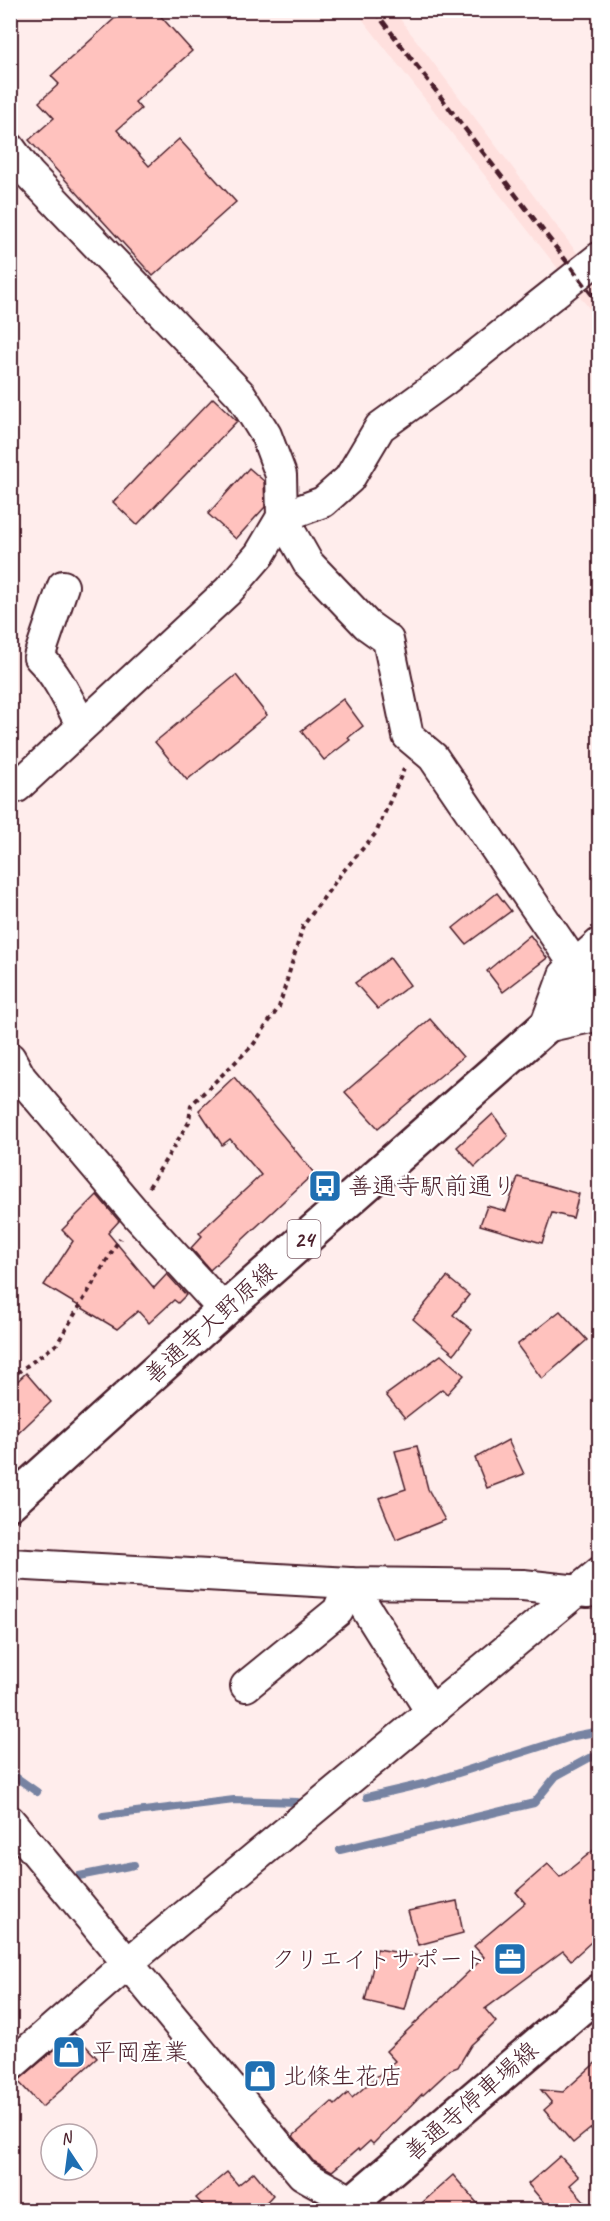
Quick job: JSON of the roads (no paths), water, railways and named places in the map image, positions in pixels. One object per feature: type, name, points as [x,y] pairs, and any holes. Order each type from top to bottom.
[{"type":"main road","name":"善通寺大野原線","points":[[10,1503],[224,1310],[545,1027],[587,970]]},
{"type":"main road","name":"善通寺停車場線","points":[[354,2208],[600,1991]]},
{"type":"street","points":[[10,148],[29,174],[242,395],[266,435],[281,475],[282,517],[308,563],[367,625],[388,640],[408,736],[433,757],[587,970],[600,943]]},
{"type":"street","points":[[17,787],[228,591],[260,554],[282,517],[324,502],[349,479],[380,427],[444,380],[600,257]]},
{"type":"street","points":[[63,586],[39,657],[66,693],[82,726]]},
{"type":"street","points":[[545,1027],[600,1015]]},
{"type":"street","points":[[10,1058],[21,1078],[135,1213],[224,1310]]},
{"type":"street","points":[[10,1564],[350,1583],[592,1586]]},
{"type":"street","points":[[246,1686],[338,1611],[350,1583]]},
{"type":"street","points":[[350,1583],[431,1712]]},
{"type":"street","points":[[10,2066],[129,1962],[431,1712],[592,1586]]},
{"type":"street","points":[[10,1821],[129,1962],[302,2174],[354,2208]]},
{"type":"waterway","points":[[367,1797],[427,1783],[574,1736],[600,1731]]},
{"type":"waterway","points":[[340,1850],[534,1803],[556,1776],[589,1758],[600,1756]]},
{"type":"waterway","points":[[10,1773],[37,1792]]},
{"type":"waterway","points":[[103,1816],[234,1800],[297,1802]]},
{"type":"waterway","points":[[79,1876],[134,1865]]},
{"type":"railway","points":[[374,10],[600,305]]},
{"type":"place","name":"善通寺駅前通り","points":[[325,1186]]},
{"type":"place","name":"クリエイトサポート","points":[[510,1959]]},
{"type":"place","name":"平岡産業","points":[[69,2052]]},
{"type":"place","name":"北條生花店","points":[[260,2076]]}]
